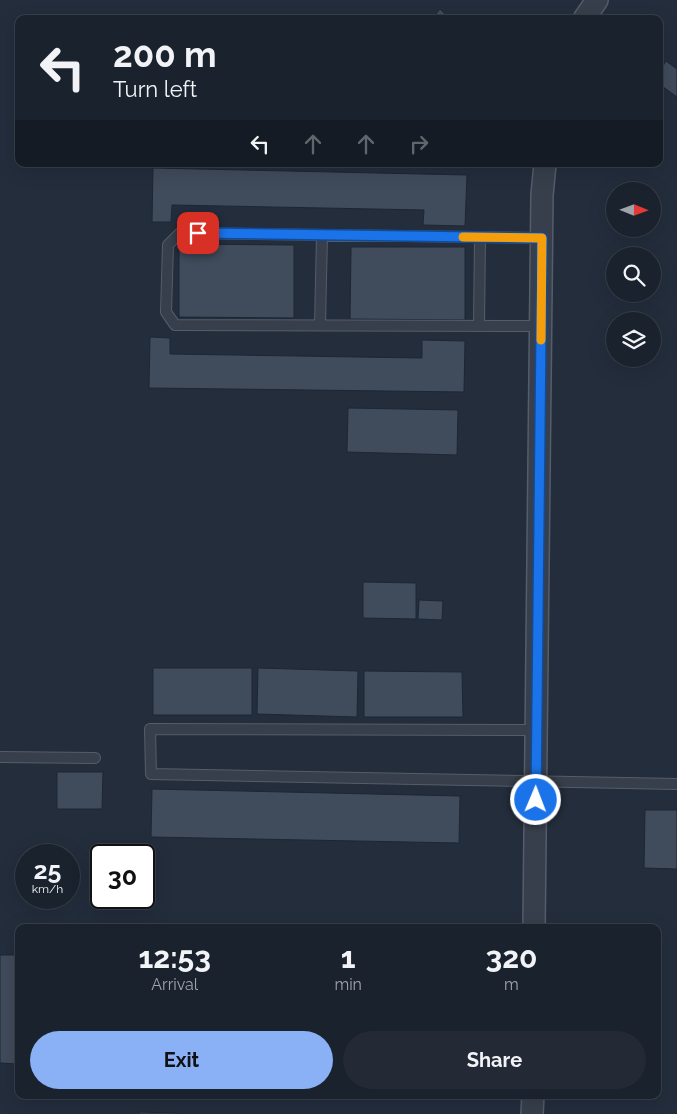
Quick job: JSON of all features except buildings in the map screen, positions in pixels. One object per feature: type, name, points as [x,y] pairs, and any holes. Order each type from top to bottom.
[{"type":"street","points":[[587,15],[597,0]]},
{"type":"street","points":[[534,924],[542,238],[545,167]]},
{"type":"street","points":[[532,1114],[533,1099]]},
{"type":"lane","points":[[541,326],[175,326],[166,312],[168,245],[180,233],[542,238]]},
{"type":"lane","points":[[320,325],[322,235]]},
{"type":"lane","points":[[479,325],[480,238]]},
{"type":"lane","points":[[537,730],[150,729],[151,774],[677,784]]},
{"type":"lane","points":[[0,756],[95,758]]},
{"type":"slow traffic","points":[[463,237],[542,238],[541,340]]},
{"type":"route","points":[[198,233],[542,238],[536,800]]}]
